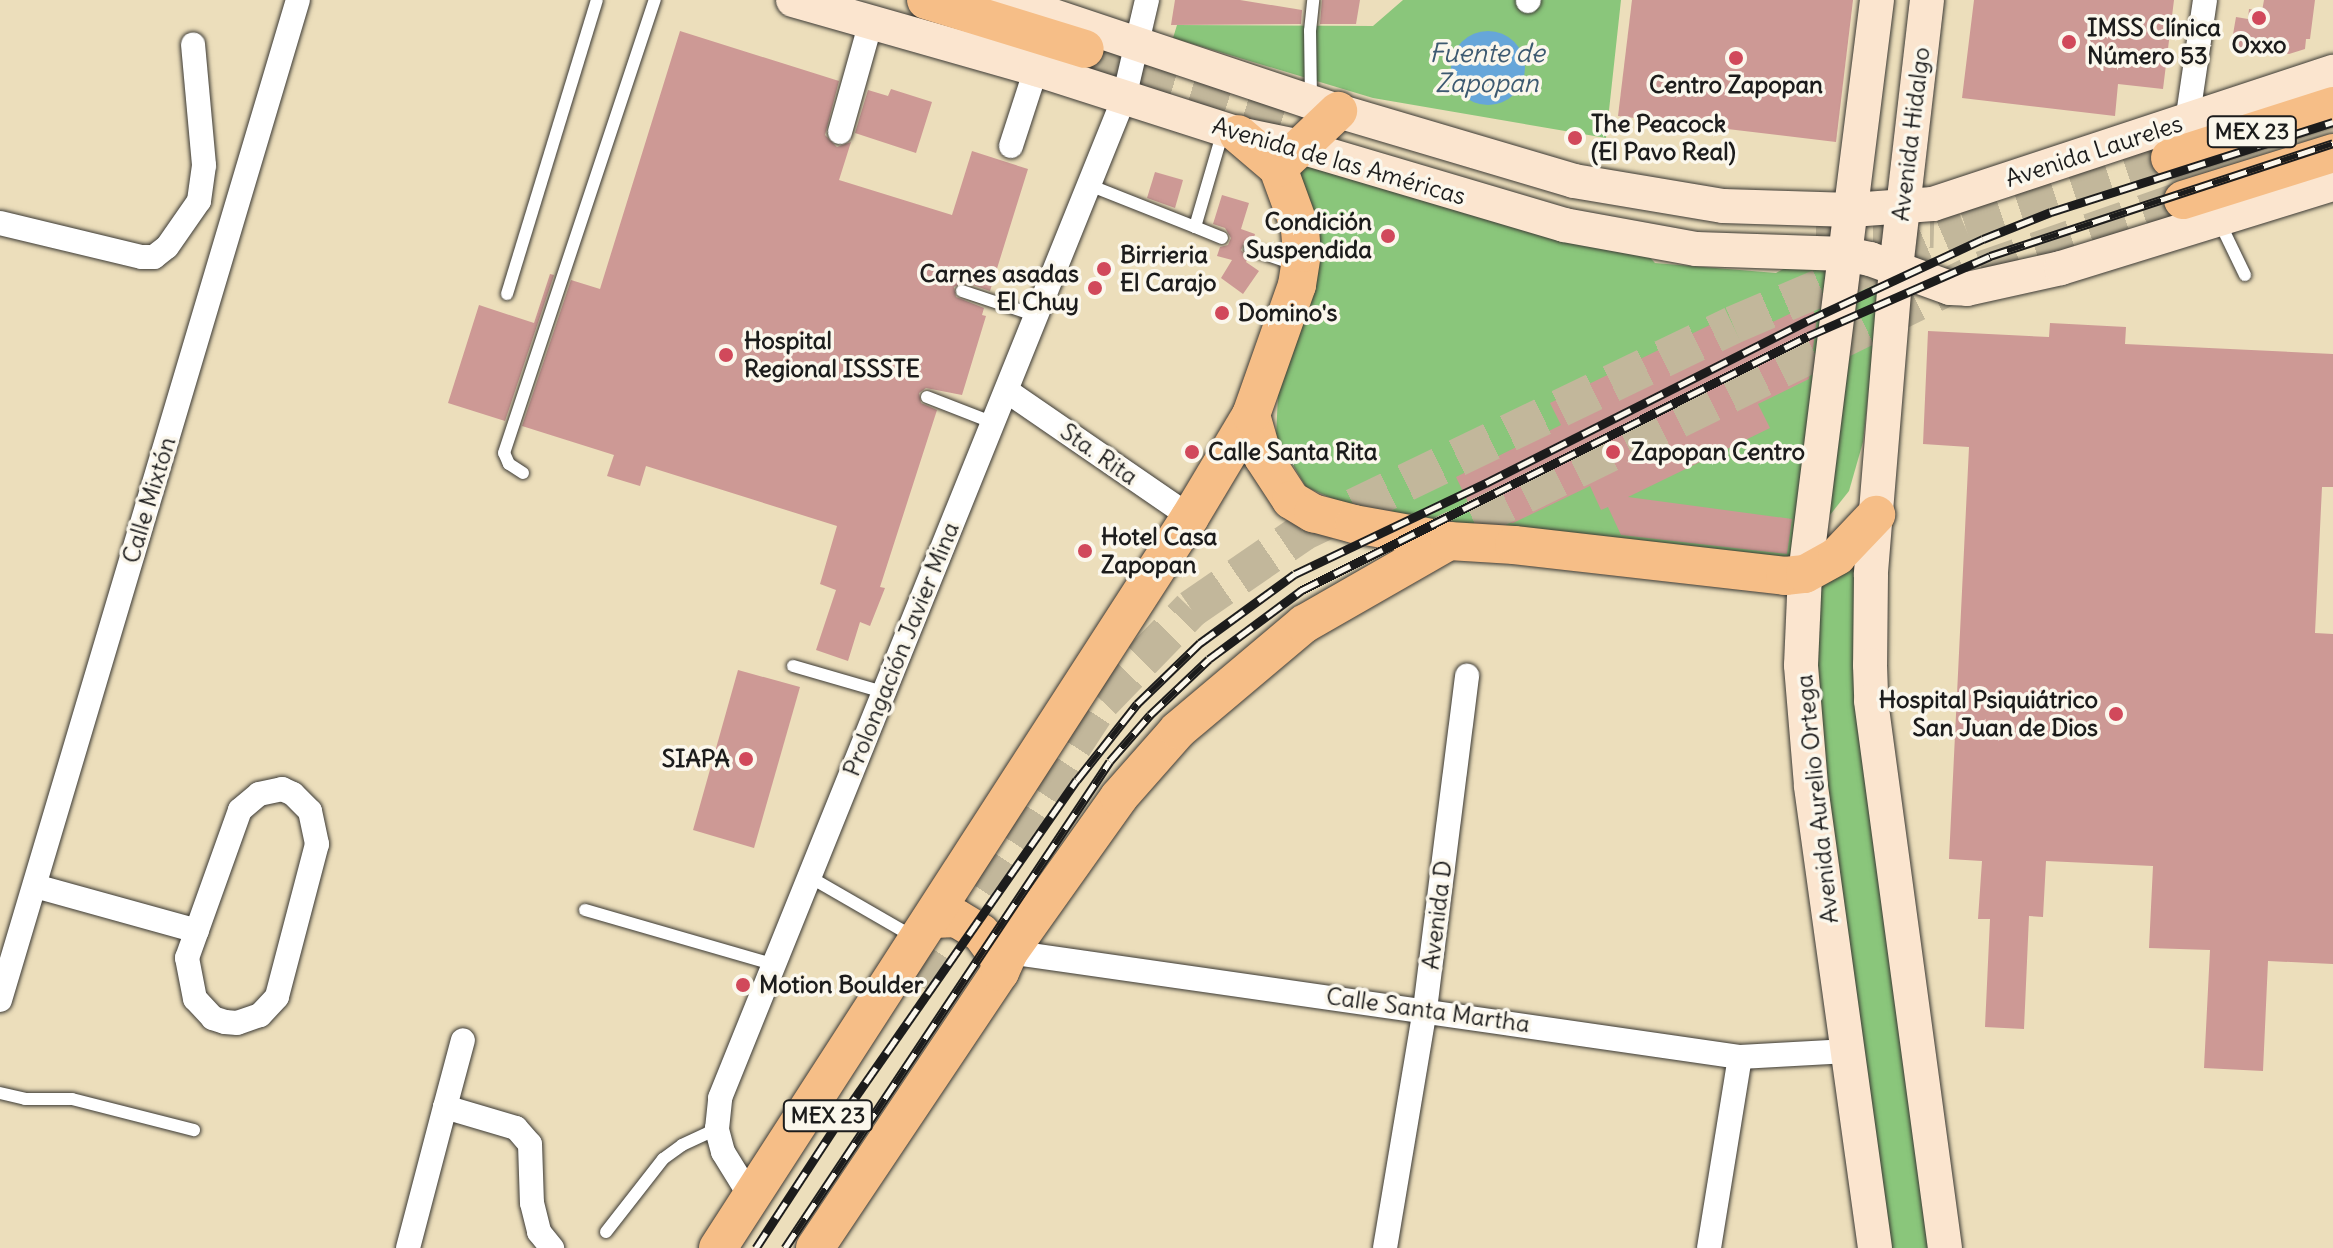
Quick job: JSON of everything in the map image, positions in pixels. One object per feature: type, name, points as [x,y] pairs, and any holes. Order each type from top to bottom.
[{"type":"main road","name":"Avenida de las Américas","points":[[793,0],[1036,69],[1231,132]]},
{"type":"main road","points":[[926,0],[1085,49]]},
{"type":"main road","name":"Avenida de las Américas","points":[[1006,0],[1325,106],[1574,181],[1723,206],[1852,210]]},
{"type":"main road","name":"Avenida Hidalgo","points":[[1846,254],[1877,0]]},
{"type":"main road","name":"Avenida Hidalgo","points":[[1896,268],[1927,0]]},
{"type":"main road","name":"Avenida Laureles","points":[[1852,210],[1902,209],[1933,204],[2333,72]]},
{"type":"main road","points":[[718,1248],[1190,517],[1251,415],[1300,266],[1300,228],[1290,157],[1325,106]]},
{"type":"main road","name":"Avenida Laureles","points":[[2170,158],[2333,106]]},
{"type":"main road","points":[[1231,132],[1290,157]]},
{"type":"main road","name":"MEX 23","points":[[2183,200],[2333,153]]},
{"type":"main road","name":"Avenida de las Américas","points":[[1290,157],[1564,225],[1696,249],[1846,254],[1896,268]]},
{"type":"main road","points":[[1945,1248],[1871,701],[1871,575],[1896,268],[1931,283],[1967,289],[2061,268],[2333,184]]},
{"type":"main road","name":"Avenida Aurelio Ortega","points":[[1846,254],[1805,574],[1801,665],[1804,718],[1875,1248]]},
{"type":"main road","points":[[1251,415],[1263,457],[1291,500],[1313,513],[1354,524],[1449,541],[1514,545],[1785,576],[1805,574],[1837,556],[1876,515]]},
{"type":"main road","points":[[815,1248],[1119,797],[1178,730],[1304,624],[1449,541]]},
{"type":"main road","points":[[926,929],[956,918],[981,933],[1005,962]]},
{"type":"main road","name":"MEX 23","points":[[739,1248],[917,984]]},
{"type":"main road","name":"MEX 23","points":[[801,1248],[956,1010]]},
{"type":"street","name":"Calle Mixtón","points":[[0,1000],[298,0]]},
{"type":"street","name":"Prolongación Javier Mina","points":[[752,1199],[732,1172],[717,1129],[720,1098],[1124,98],[1139,45],[1147,0]]},
{"type":"street","points":[[2187,122],[2205,0]]},
{"type":"street","points":[[840,132],[871,22]]},
{"type":"street","points":[[0,223],[142,257],[154,257],[167,247],[199,201],[204,165],[193,44]]},
{"type":"street","points":[[1011,146],[1036,69]]},
{"type":"street","name":"Sta. Rita","points":[[1007,391],[1190,517]]},
{"type":"street","name":"Avenida D","points":[[1385,1248],[1425,1009],[1467,676]]},
{"type":"street","points":[[270,790],[293,794],[310,811],[317,844],[282,986],[260,1015],[237,1023],[225,1022],[203,1010],[190,988],[187,973],[187,958],[197,931],[240,810],[259,794],[270,790]]},
{"type":"street","points":[[35,886],[197,931]]},
{"type":"street","name":"Calle Santa Martha","points":[[1005,962],[1425,1009],[1740,1057],[1848,1051]]},
{"type":"street","points":[[408,1248],[463,1040]]},
{"type":"street","points":[[1709,1248],[1740,1057]]},
{"type":"street","points":[[445,1107],[516,1128],[530,1144],[532,1203],[539,1232],[552,1248]]},
{"type":"lane","points":[[507,294],[597,0]]},
{"type":"lane","points":[[523,473],[509,464],[504,453],[655,0]]},
{"type":"lane","points":[[1313,0],[1325,106]]},
{"type":"lane","points":[[1195,227],[1231,132]]},
{"type":"lane","points":[[1089,185],[1222,238]]},
{"type":"lane","points":[[2219,221],[2245,275]]},
{"type":"lane","points":[[1250,249],[1300,266]]},
{"type":"lane","points":[[962,291],[1037,316]]},
{"type":"lane","points":[[927,397],[994,423]]},
{"type":"lane","points":[[793,666],[883,692]]},
{"type":"lane","points":[[808,876],[926,929]]},
{"type":"lane","points":[[585,910],[772,964]]},
{"type":"lane","points":[[0,1093],[25,1099],[72,1099],[194,1130]]},
{"type":"lane","points":[[606,1232],[663,1159],[682,1145],[717,1129]]},
{"type":"green space","points":[[1403,0],[1621,0],[1606,138],[1373,98],[1173,38],[1177,25],[1373,26]]},
{"type":"green space","points":[[1310,164],[1643,250],[1655,263],[1776,273],[1803,258],[1827,259],[1795,563],[1523,537],[1338,501],[1306,487],[1276,436],[1279,376],[1301,168]]},
{"type":"green space","points":[[1854,278],[1881,280],[1863,442],[1849,491],[1826,520]]},
{"type":"green space","points":[[1854,564],[1859,669],[1933,1248],[1883,1248],[1849,1012],[1806,592]]},
{"type":"water","name":"Fuente de Zapopan","points":[[1488,31],[1502,34],[1514,42],[1522,54],[1525,68],[1522,82],[1514,94],[1502,102],[1488,105],[1474,102],[1462,94],[1454,82],[1451,68],[1454,54],[1462,42],[1474,34]]},
{"type":"building","points":[[1175,0],[1240,0],[1302,10],[1301,24],[1171,25]]},
{"type":"building","points":[[1322,0],[1360,0],[1356,24],[1320,24]]},
{"type":"building","name":"Centro Zapopan","points":[[1632,0],[1853,0],[1836,142],[1618,116]]},
{"type":"building","name":"IMSS Clínica Número 53","points":[[1974,0],[2174,0],[2163,89],[2118,84],[2115,116],[1962,98]]},
{"type":"building","points":[[2264,0],[2315,0],[2310,39],[2306,39],[2305,49],[2289,54],[2231,46],[2236,17],[2248,19],[2249,9],[2262,11]]},
{"type":"building","points":[[680,31],[839,81],[825,135],[837,147],[851,142],[839,180],[952,215],[972,151],[1028,169],[990,291],[964,282],[954,287],[956,297],[984,308],[982,315],[986,316],[962,395],[926,388],[919,393],[921,403],[937,410],[880,587],[885,588],[870,626],[860,622],[848,661],[816,650],[836,590],[820,584],[837,526],[646,466],[640,486],[607,476],[614,455],[522,426],[571,280],[600,289]]},
{"type":"building","points":[[891,89],[932,102],[916,153],[855,133],[868,90],[888,96]]},
{"type":"building","points":[[1155,172],[1183,180],[1175,208],[1147,198]]},
{"type":"building","points":[[1222,195],[1249,203],[1241,229],[1255,234],[1253,241],[1245,242],[1241,250],[1248,258],[1246,262],[1259,271],[1243,294],[1221,278],[1232,260],[1217,256],[1220,247],[1228,245],[1231,238],[1225,228],[1213,224]]},
{"type":"building","points":[[550,274],[554,275],[505,421],[448,403],[479,305],[534,323]]},
{"type":"building","name":"Zapopan Centro","points":[[1810,304],[1817,318],[1809,379],[1758,404],[1770,428],[1628,497],[1792,519],[1787,554],[1621,535],[1608,507],[1601,510],[1590,486],[1513,523],[1477,521],[1456,477],[1561,425],[1550,403],[1718,321],[1729,343]]},
{"type":"building","points":[[2050,323],[2126,327],[2125,344],[2333,354],[2333,487],[2322,487],[2315,633],[2333,634],[2333,964],[2268,961],[2263,1071],[2204,1068],[2210,950],[2149,948],[2153,866],[2046,861],[2043,917],[2029,916],[2024,1029],[1985,1027],[1990,919],[1978,919],[1982,861],[1949,859],[1969,447],[1923,444],[1928,331],[2049,337]]},
{"type":"building","name":"SIAPA","points":[[738,670],[800,687],[754,848],[693,830]]},
{"type":"tunnel","points":[[1085,49],[1296,113]]},
{"type":"tunnel","points":[[917,984],[1102,701],[1191,609],[1303,532],[1733,325],[1965,226],[2170,158]]},
{"type":"tunnel","points":[[1422,545],[1982,270],[2183,200]]},
{"type":"tunnel","points":[[1816,226],[1934,229]]},
{"type":"railway","points":[[756,1248],[845,1112],[1077,780],[1137,704],[1200,643],[1295,574],[1486,483],[1807,321],[1983,239],[2051,212],[2333,122]]},
{"type":"railway","points":[[785,1248],[1110,761],[1150,715],[1209,659],[1302,590],[1808,336],[1990,256],[2333,143]]},
{"type":"place","name":"Oxxo","points":[[2259,18]]},
{"type":"place","name":"IMSS Clínica Número 53","points":[[2069,42]]},
{"type":"place","name":"Centro Zapopan","points":[[1736,58]]},
{"type":"place","name":"The Peacock (El Pavo Real)","points":[[1575,138]]},
{"type":"place","name":"Condición Suspendida","points":[[1388,236]]},
{"type":"place","name":"Birrieria El Carajo","points":[[1104,269]]},
{"type":"place","name":"Carnes asadas El Chuy","points":[[1095,288]]},
{"type":"place","name":"Domino's","points":[[1222,313]]},
{"type":"place","name":"Hospital Regional ISSSTE","points":[[726,355]]},
{"type":"place","name":"Calle Santa Rita","points":[[1192,452]]},
{"type":"place","name":"Zapopan Centro","points":[[1613,452]]},
{"type":"place","name":"Hotel Casa Zapopan","points":[[1085,551]]},
{"type":"place","name":"Hospital Psiquiátrico San Juan de Dios","points":[[2116,714]]},
{"type":"place","name":"SIAPA","points":[[746,759]]},
{"type":"place","name":"Motion Boulder","points":[[743,985]]}]
